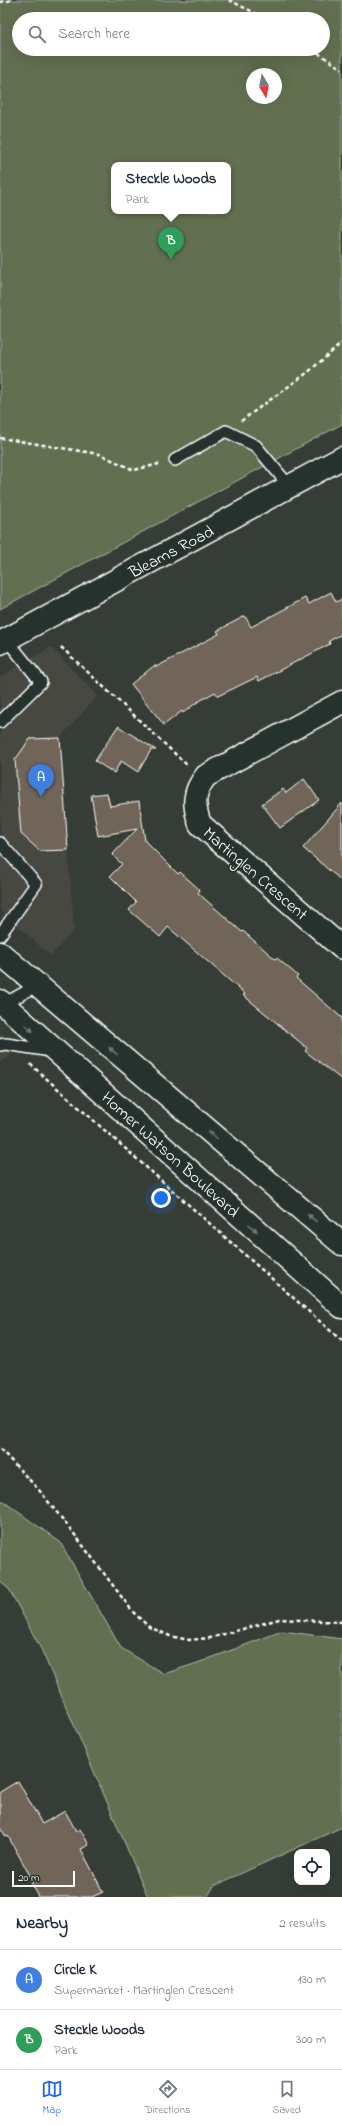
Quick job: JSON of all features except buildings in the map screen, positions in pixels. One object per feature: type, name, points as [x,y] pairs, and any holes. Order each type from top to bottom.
[{"type":"main road","name":"Bleams Road","points":[[3,641],[342,458]]},
{"type":"main road","name":"Martinglen Crescent","points":[[342,702],[206,776],[198,785],[195,796],[195,810],[200,824],[342,948]]},
{"type":"main road","points":[[0,954],[342,1244]]},
{"type":"main road","name":"Homer Watson Boulevard","points":[[1,1004],[342,1308]]},
{"type":"lane","points":[[175,460],[226,431],[256,446],[290,487]]},
{"type":"lane","points":[[0,722],[41,682],[3,641]]},
{"type":"lane","points":[[0,843],[36,884],[0,935]]},
{"type":"lane","points":[[1,1004],[36,986]]},
{"type":"lane","points":[[0,1045],[6,1044],[55,1051]]},
{"type":"path","points":[[0,2],[13,0]]},
{"type":"path","points":[[229,0],[253,12]]},
{"type":"path","points":[[322,56],[342,69]]},
{"type":"path","points":[[226,431],[307,373],[342,343]]},
{"type":"path","points":[[0,438],[99,454],[134,470],[175,460]]},
{"type":"path","points":[[61,647],[187,766]]},
{"type":"path","points":[[26,1061],[342,1342]]},
{"type":"path","points":[[0,1449],[39,1490],[76,1535],[133,1612],[149,1627],[170,1636],[189,1640],[210,1638],[279,1619],[342,1622]]},
{"type":"shaded area","points":[[51,647],[97,696],[60,738],[74,930],[51,956],[0,910],[0,677]]},
{"type":"shaded area","points":[[0,1032],[20,1049],[0,1063]]},
{"type":"green space","points":[[0,0],[342,0],[342,424],[0,609]]},
{"type":"green space","points":[[0,1499],[60,1542],[121,1648],[164,1674],[282,1631],[342,1639],[342,1827],[214,1886],[207,1897],[148,1897],[42,1651],[9,1589],[0,1582]]},
{"type":"place","name":"Steckle Woods","points":[[171,260]]},
{"type":"place","name":"Circle K","points":[[41,797]]}]
